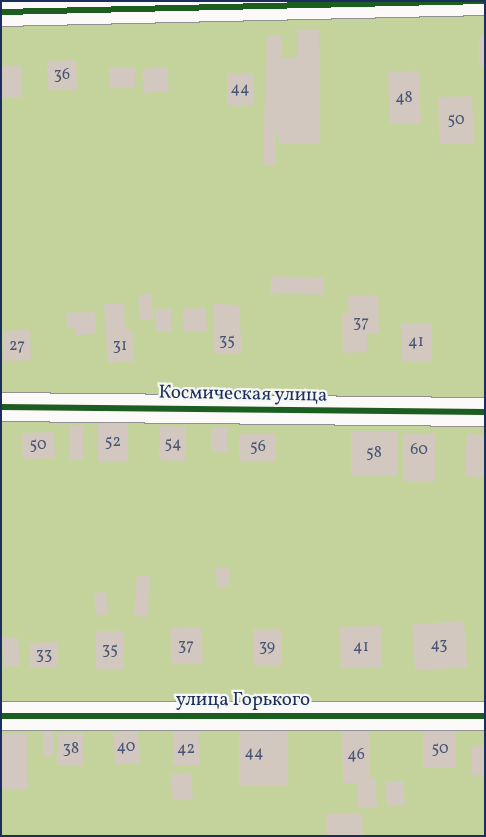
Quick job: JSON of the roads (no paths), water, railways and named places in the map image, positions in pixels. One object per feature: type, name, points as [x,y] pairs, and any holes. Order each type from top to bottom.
[{"type":"street","points":[[1,12],[315,3],[485,1]]},
{"type":"street","name":"Космическая улица","points":[[1,407],[485,412]]},
{"type":"street","name":"улица Горького","points":[[1,716],[485,716]]}]
